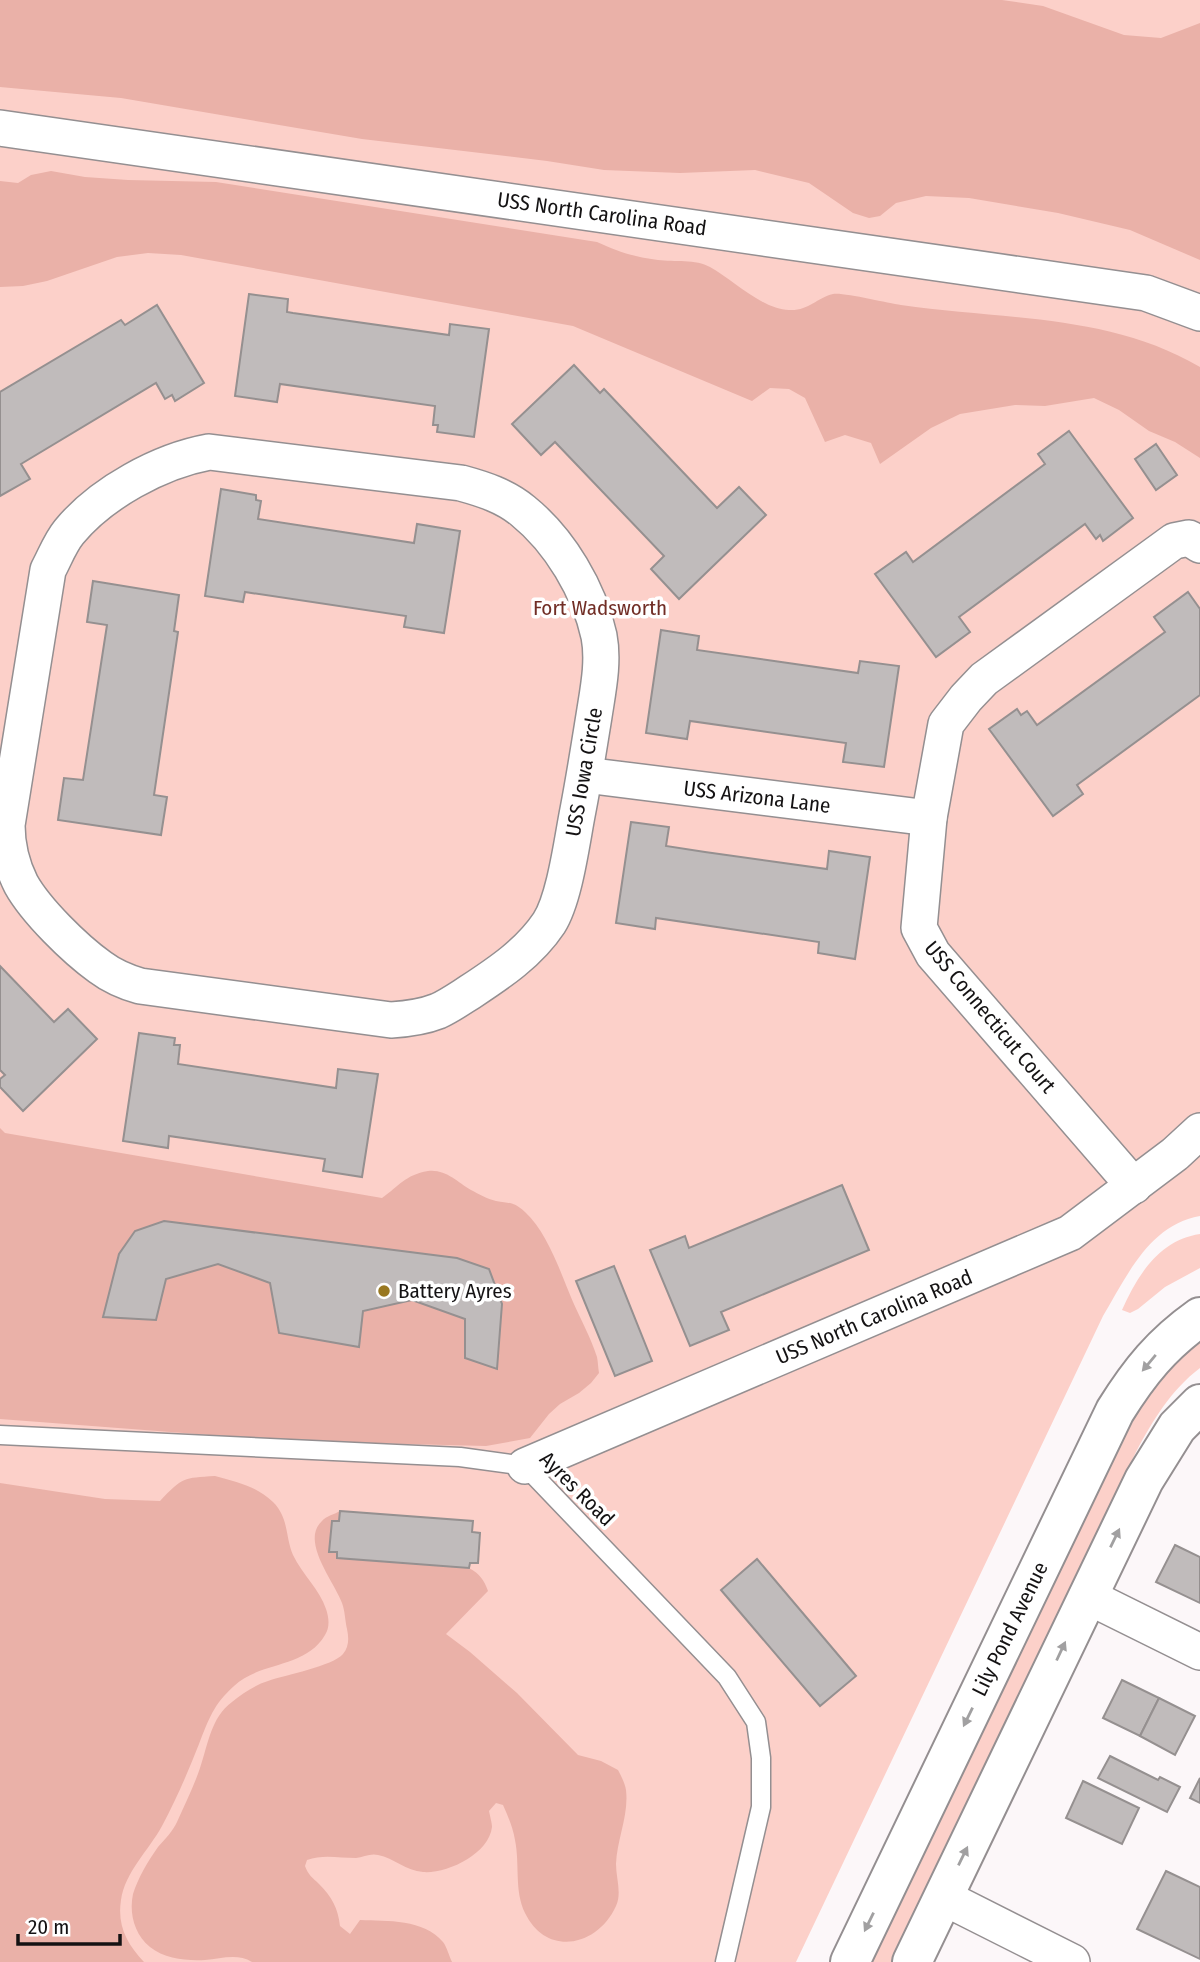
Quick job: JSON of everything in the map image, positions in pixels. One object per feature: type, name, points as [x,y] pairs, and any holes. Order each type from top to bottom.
[{"type":"main road","name":"Lily Pond Avenue","points":[[850,1962],[1115,1411],[1148,1363],[1165,1344],[1200,1317]]},
{"type":"main road","points":[[912,1962],[1153,1463],[1177,1427],[1200,1404]]},
{"type":"street","name":"USS North Carolina Road","points":[[0,128],[1146,293],[1200,313]]},
{"type":"street","name":"USS Iowa Circle","points":[[209,452],[461,483],[484,489],[522,510],[540,527],[566,561],[587,598],[599,637],[600,667],[585,775],[560,896],[551,920],[524,953],[491,978],[439,1010],[418,1017],[391,1020],[140,986],[101,968],[70,941],[37,906],[21,883],[11,856],[7,825],[14,698],[48,570],[68,533],[98,503],[169,462],[209,452]]},
{"type":"street","name":"USS Connecticut Court","points":[[1134,1186],[933,954],[919,928],[929,818],[946,724],[975,688],[1174,541],[1189,538],[1200,545]]},
{"type":"street","name":"USS Arizona Lane","points":[[585,775],[929,818]]},
{"type":"street","name":"USS North Carolina Road","points":[[525,1466],[1070,1233],[1175,1154],[1200,1130]]},
{"type":"street","points":[[1087,1596],[1200,1652]]},
{"type":"street","points":[[943,1897],[1072,1962]]},
{"type":"lane","name":"Ayres Road","points":[[0,1435],[460,1457],[525,1466],[727,1677],[756,1722],[761,1758],[761,1807],[725,1962]]},
{"type":"green space","name":"Fort Wadsworth","points":[[0,0],[1200,0],[1200,1216],[1182,1221],[1153,1241],[1131,1269],[1103,1316],[796,1962],[0,1962]]},
{"type":"green space","points":[[1200,1234],[1200,1268],[1165,1287],[1138,1309],[1130,1313],[1122,1310],[1142,1273],[1161,1252],[1185,1238]]},
{"type":"green space","points":[[1200,1340],[1200,1368],[1163,1406],[1136,1452],[892,1962],[865,1962],[1060,1555],[1152,1383]]},
{"type":"shaded area","points":[[0,0],[1002,0],[1043,6],[1124,35],[1161,38],[1200,23],[1200,260],[1130,230],[1058,213],[969,198],[926,196],[896,203],[880,216],[869,218],[853,213],[809,183],[755,170],[680,173],[604,170],[362,139],[121,98],[0,87]]},
{"type":"shaded area","points":[[51,171],[128,180],[216,182],[597,242],[641,257],[704,264],[758,300],[779,309],[796,310],[838,294],[939,310],[1054,321],[1129,337],[1165,349],[1200,367],[1200,458],[1094,398],[1045,406],[1015,405],[960,414],[931,428],[880,464],[871,443],[845,435],[825,442],[805,398],[789,389],[770,388],[752,401],[573,326],[181,255],[148,253],[117,257],[47,281],[0,287],[0,181],[18,183],[31,175]]},
{"type":"shaded area","points":[[0,1128],[5,1133],[382,1198],[414,1175],[428,1171],[446,1174],[486,1198],[517,1206],[541,1231],[589,1336],[597,1357],[599,1373],[579,1393],[549,1414],[530,1438],[486,1446],[287,1441],[0,1419]]},
{"type":"shaded area","points":[[215,1476],[253,1488],[278,1508],[293,1555],[320,1595],[326,1609],[327,1632],[306,1654],[245,1678],[227,1693],[212,1713],[167,1816],[123,1890],[120,1909],[122,1926],[128,1941],[144,1962],[0,1962],[0,1483],[105,1499],[160,1501],[184,1480]]},
{"type":"shaded area","points":[[340,1511],[339,1521],[332,1521],[330,1552],[337,1552],[337,1558],[469,1568],[479,1575],[488,1591],[446,1634],[517,1693],[578,1755],[601,1761],[618,1770],[625,1785],[626,1799],[616,1864],[618,1901],[608,1920],[585,1938],[559,1941],[546,1937],[534,1927],[525,1913],[518,1886],[513,1831],[503,1805],[496,1803],[489,1811],[492,1827],[483,1846],[455,1866],[443,1870],[417,1871],[375,1855],[356,1858],[319,1857],[307,1860],[305,1866],[331,1898],[340,1926],[350,1934],[360,1920],[416,1925],[435,1934],[443,1942],[452,1962],[252,1962],[235,1957],[184,1959],[169,1957],[156,1951],[140,1936],[132,1916],[135,1888],[158,1847],[177,1822],[195,1782],[219,1715],[254,1687],[329,1662],[343,1654],[346,1648],[348,1636],[343,1606],[321,1561],[315,1539],[316,1529],[322,1521]]},
{"type":"building","points":[[249,294],[288,299],[287,312],[293,313],[449,335],[450,324],[489,329],[474,437],[437,432],[438,425],[433,425],[435,406],[280,384],[277,402],[235,396]]},
{"type":"building","points":[[157,305],[204,383],[175,401],[172,395],[165,399],[156,383],[21,464],[30,479],[0,496],[0,392],[121,320],[125,325]]},
{"type":"building","points":[[574,365],[600,393],[604,389],[717,508],[739,487],[766,515],[679,599],[651,569],[664,556],[555,442],[541,455],[512,424]]},
{"type":"building","points":[[1069,431],[1133,518],[1103,541],[1100,535],[1096,539],[1085,524],[959,617],[970,632],[936,657],[875,574],[906,552],[913,562],[1045,464],[1038,454]]},
{"type":"building","points":[[1156,444],[1177,475],[1156,490],[1135,459]]},
{"type":"building","points":[[221,489],[256,495],[256,500],[261,501],[258,519],[414,543],[417,524],[460,531],[444,633],[404,627],[406,616],[245,592],[243,602],[205,596]]},
{"type":"building","points":[[93,581],[179,595],[174,631],[178,632],[154,795],[167,797],[161,835],[58,820],[64,778],[83,780],[107,625],[87,622]]},
{"type":"building","points":[[1188,592],[1200,609],[1200,695],[1077,785],[1083,794],[1053,816],[989,729],[1017,709],[1021,715],[1027,711],[1037,725],[1165,632],[1154,617]]},
{"type":"building","points":[[661,630],[699,636],[697,650],[858,673],[860,661],[899,666],[884,767],[843,762],[846,743],[690,721],[687,739],[646,733]]},
{"type":"building","points":[[631,822],[669,827],[666,846],[705,852],[827,869],[829,851],[870,857],[855,959],[818,953],[819,942],[656,918],[655,929],[616,923]]},
{"type":"building","points":[[0,966],[54,1022],[68,1009],[97,1039],[23,1111],[0,1087],[0,1079],[5,1075],[0,1070]]},
{"type":"building","points":[[139,1033],[175,1038],[174,1045],[180,1045],[178,1064],[336,1088],[338,1069],[378,1074],[362,1177],[323,1171],[325,1159],[169,1136],[168,1148],[123,1141]]},
{"type":"building","points":[[842,1185],[869,1250],[721,1312],[729,1330],[690,1346],[650,1250],[685,1236],[689,1248]]},
{"type":"building","name":"Battery Ayres","points":[[164,1221],[457,1258],[489,1269],[502,1304],[497,1369],[465,1358],[465,1319],[412,1300],[363,1311],[359,1347],[279,1333],[270,1283],[218,1264],[166,1279],[156,1320],[103,1317],[119,1254],[135,1231]]},
{"type":"building","points":[[614,1266],[652,1361],[615,1376],[576,1281]]},
{"type":"building","points":[[340,1511],[473,1521],[472,1532],[480,1533],[478,1563],[470,1563],[469,1568],[337,1558],[337,1552],[329,1552],[332,1521],[339,1521]]},
{"type":"building","points":[[1175,1545],[1200,1557],[1200,1603],[1156,1582]]},
{"type":"building","points":[[757,1559],[856,1676],[820,1706],[721,1590]]},
{"type":"building","points":[[1122,1680],[1159,1698],[1140,1736],[1103,1718]]},
{"type":"building","points":[[1159,1698],[1195,1716],[1175,1755],[1140,1736]]},
{"type":"building","points":[[1110,1756],[1158,1780],[1160,1777],[1180,1787],[1167,1812],[1098,1778]]},
{"type":"building","points":[[1200,1778],[1200,1803],[1190,1798]]},
{"type":"building","points":[[1083,1781],[1139,1808],[1122,1844],[1066,1818]]},
{"type":"building","points":[[1166,1871],[1200,1887],[1200,1959],[1137,1929]]},
{"type":"place","name":"Battery Ayres","points":[[384,1291]]}]
